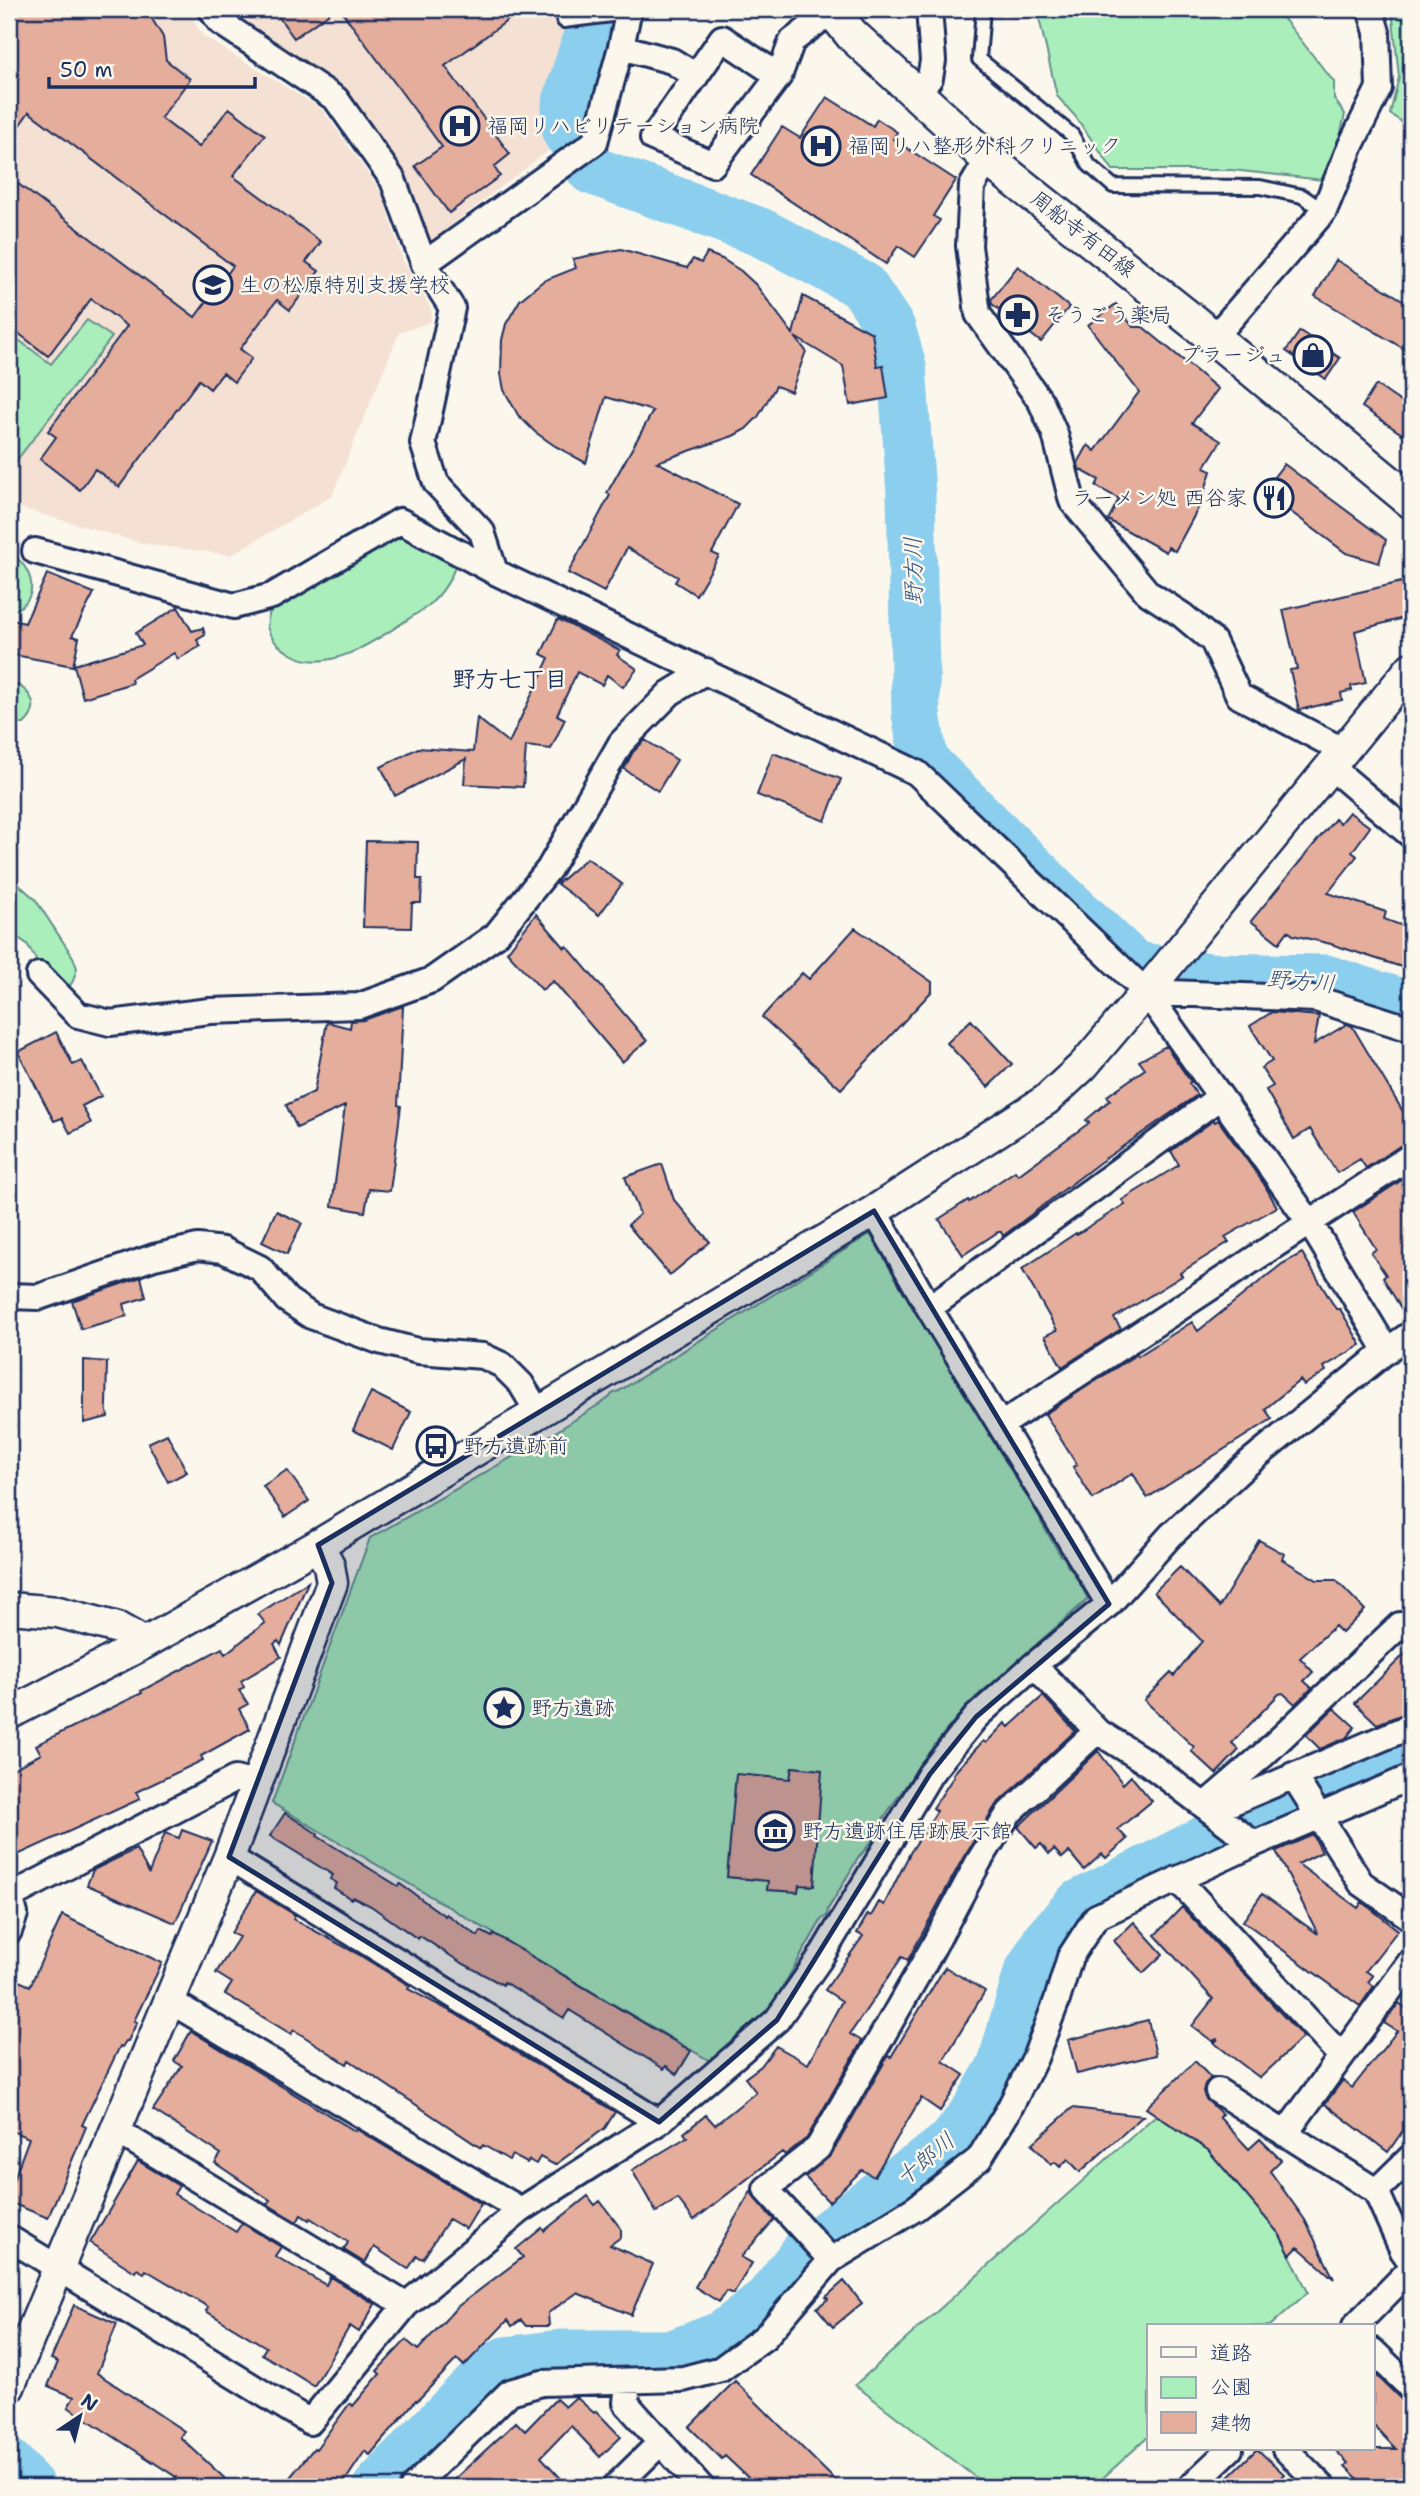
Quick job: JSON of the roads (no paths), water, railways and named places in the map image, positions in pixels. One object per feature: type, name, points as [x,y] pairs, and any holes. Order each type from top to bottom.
[{"type":"main road","name":"周船寺有田線","points":[[832,10],[852,35],[988,159],[1214,338],[1411,501]]},
{"type":"street","points":[[211,9],[220,22],[336,99],[393,180],[424,264],[452,308],[423,443],[436,483],[482,532],[495,572]]},
{"type":"street","points":[[915,95],[930,78],[933,61],[929,9]]},
{"type":"street","points":[[1214,338],[1324,211],[1351,145],[1379,88],[1377,32],[1370,9]]},
{"type":"street","points":[[779,75],[722,37],[653,138],[713,164],[779,75],[792,41],[832,10]]},
{"type":"street","points":[[424,264],[595,142],[628,11]]},
{"type":"street","points":[[621,47],[671,61],[696,76]]},
{"type":"street","points":[[988,159],[972,186],[969,246],[978,314],[1041,402],[1055,435],[1072,501],[1148,593],[1182,615],[1213,641],[1239,696],[1337,759],[1411,835]]},
{"type":"street","points":[[34,551],[234,606],[272,596],[400,521],[495,572],[917,773],[1146,992],[1310,1223],[1387,1351]]},
{"type":"street","points":[[9,1714],[145,1643],[318,1545],[874,1211],[1017,1122],[1083,1066],[1411,667]]},
{"type":"street","points":[[39,975],[78,1015],[110,1023],[210,1012],[359,1006],[432,980],[496,935],[549,869],[621,743],[670,693],[706,671]]},
{"type":"street","points":[[1146,992],[1316,999],[1411,1029]]},
{"type":"street","points":[[929,1308],[1220,1097]]},
{"type":"street","points":[[1001,1425],[1411,1156]]},
{"type":"street","points":[[874,1211],[929,1308],[1109,1604]]},
{"type":"street","points":[[9,1296],[39,1297],[154,1257],[198,1247],[223,1250],[260,1268],[287,1300],[311,1316],[418,1352],[483,1356],[502,1365],[521,1384],[538,1412]]},
{"type":"street","points":[[9,2238],[310,2422],[406,2305],[521,2210],[659,2122],[776,2020],[818,1960],[930,1774],[976,1717],[1109,1604],[1171,1535],[1246,1465],[1411,1334]]},
{"type":"street","points":[[9,2388],[229,1857],[332,1583],[329,1565],[318,1545]]},
{"type":"street","points":[[9,1608],[58,1612],[118,1629],[145,1643]]},
{"type":"street","points":[[1208,1809],[1400,1625]]},
{"type":"street","points":[[1034,1665],[1097,1731],[1148,1763],[1254,1844]]},
{"type":"street","points":[[1208,1809],[1411,1726]]},
{"type":"street","points":[[831,2260],[766,2189],[818,2148],[931,1951],[979,1861],[1009,1813],[1097,1731]]},
{"type":"street","points":[[1293,1775],[1361,1883],[1411,1918]]},
{"type":"street","points":[[413,2487],[510,2392],[542,2383],[683,2379],[721,2369],[765,2337],[831,2260],[916,2208],[979,2159],[1035,2058],[1070,1957],[1096,1917],[1254,1844],[1411,1777]]},
{"type":"street","points":[[9,1931],[15,1914],[10,1896],[235,1779],[255,1784]]},
{"type":"street","points":[[229,1857],[659,2122]]},
{"type":"street","points":[[1177,1879],[1341,2056]]},
{"type":"street","points":[[1285,2134],[1411,1961]]},
{"type":"street","points":[[170,2001],[521,2210]]},
{"type":"street","points":[[1218,2091],[1376,2191],[1403,2252],[1411,2262]]},
{"type":"street","points":[[115,2130],[406,2305]]},
{"type":"street","points":[[1376,2191],[1411,2157]]},
{"type":"street","points":[[1357,2324],[1411,2269]]},
{"type":"street","points":[[1374,2352],[1411,2388]]},
{"type":"street","points":[[628,2382],[626,2403],[701,2487]]},
{"type":"street","points":[[615,2487],[661,2442]]},
{"type":"street","points":[[1190,2487],[1229,2450]]},
{"type":"street","points":[[1285,2450],[1323,2487]]},
{"type":"lane","points":[[983,9],[979,59],[1072,135],[1089,165],[1113,186],[1260,187],[1302,197],[1324,211]]},
{"type":"lane","points":[[565,15],[628,11]]},
{"type":"waterway","name":"野方川","points":[[596,9],[566,105],[566,131],[591,170],[760,232],[863,286],[891,328],[902,366],[911,494],[916,714],[924,761],[1135,966],[1210,977],[1326,979],[1411,1006]]},
{"type":"waterway","name":"十郎川","points":[[377,2487],[464,2397],[505,2361],[561,2354],[673,2354],[723,2335],[766,2302],[805,2252],[888,2187],[953,2141],[978,2107],[1001,2067],[1028,1973],[1047,1940],[1079,1904],[1258,1813],[1411,1750]]},
{"type":"waterway","name":"十郎川","points":[[9,2463],[31,2487]]},
{"type":"place","name":"福岡リハビリテーション病院","points":[[460,126]]},
{"type":"place","name":"福岡リハ整形外科クリニック","points":[[821,146]]},
{"type":"place","name":"生の松原特別支援学校","points":[[213,285]]},
{"type":"place","name":"そうごう薬局","points":[[1018,315]]},
{"type":"place","name":"プラージュ","points":[[1313,355]]},
{"type":"place","name":"ラーメン処 西谷家","points":[[1274,498]]},
{"type":"place","name":"野方遺跡前","points":[[436,1446]]},
{"type":"place","name":"野方遺跡","points":[[504,1708]]},
{"type":"place","name":"野方遺跡住居跡展示館","points":[[775,1831]]},
{"type":"district","name":"野方七丁目","points":[[510,679]]}]
